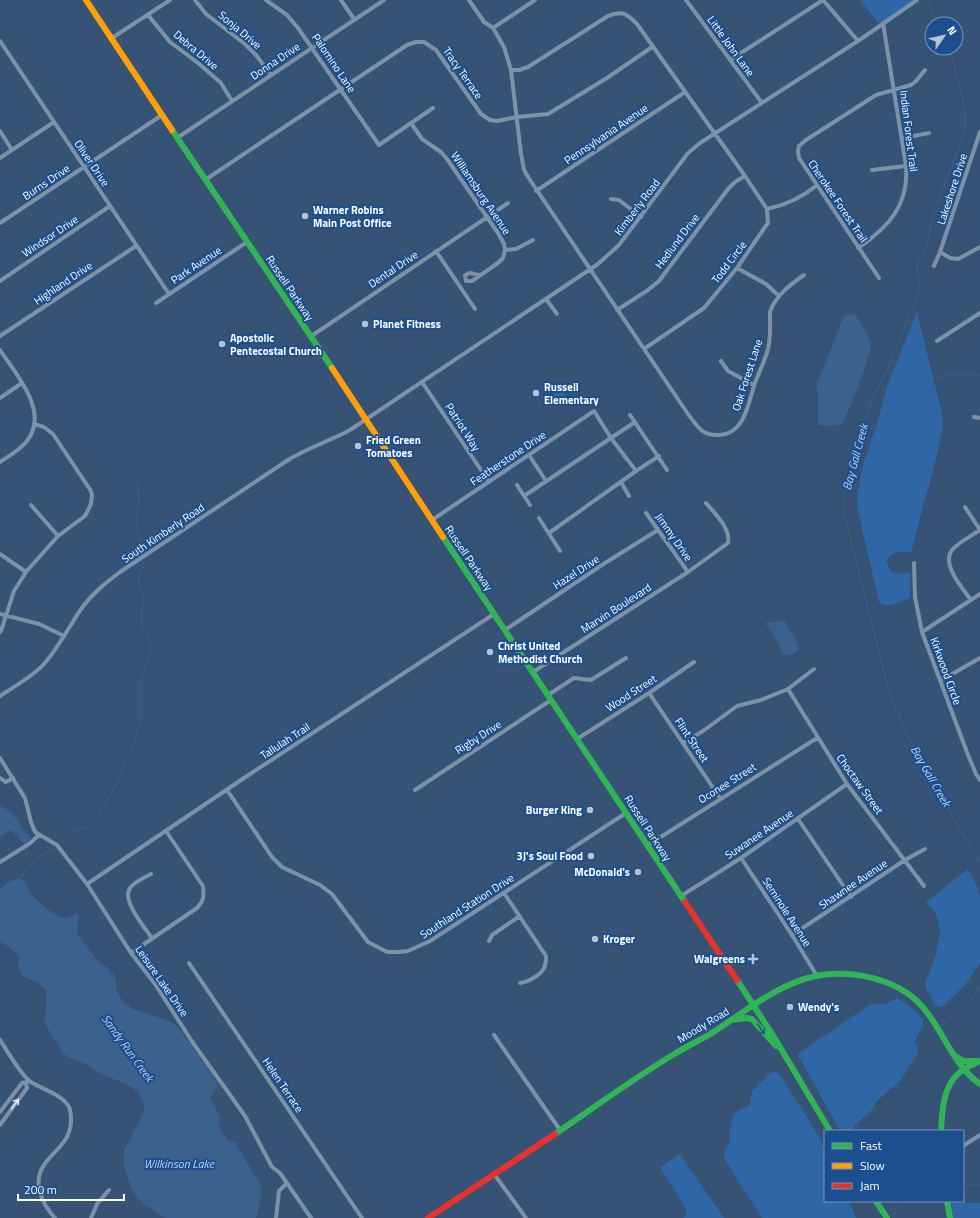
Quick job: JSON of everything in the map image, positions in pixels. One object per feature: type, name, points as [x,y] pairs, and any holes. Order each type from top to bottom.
[{"type":"main road","name":"Russell Parkway","points":[[86,0],[648,845],[785,1056],[829,1130]]},
{"type":"main road","name":"Moody Road","points":[[428,1218],[676,1053],[789,985],[817,976],[861,976],[892,984],[906,991],[916,1000],[929,1016],[968,1076],[980,1084]]},
{"type":"main road","points":[[731,1020],[746,1018],[754,1020],[765,1035],[785,1056]]},
{"type":"main road","points":[[954,1054],[963,1062],[979,1061]]},
{"type":"main road","points":[[942,1130],[942,1116],[946,1095],[952,1080],[956,1074],[979,1061]]},
{"type":"main road","points":[[877,1202],[887,1218]]},
{"type":"main road","points":[[947,1202],[950,1218]]},
{"type":"street","points":[[112,38],[170,0]]},
{"type":"street","name":"Sonja Drive","points":[[195,0],[206,14],[245,44],[256,55],[271,75]]},
{"type":"street","name":"Palomino Lane","points":[[266,0],[288,15],[379,145],[411,123]]},
{"type":"street","points":[[341,0],[354,19]]},
{"type":"street","name":"Donna Drive","points":[[177,138],[384,0]]},
{"type":"street","points":[[469,0],[484,22],[493,28],[504,47],[510,70],[517,117],[519,145],[524,170],[536,191],[644,349]]},
{"type":"street","points":[[493,28],[535,0]]},
{"type":"street","points":[[687,2],[693,0]]},
{"type":"street","points":[[730,60],[823,0],[858,41]]},
{"type":"street","name":"Kimberly Road","points":[[366,419],[546,299],[612,253],[641,217],[688,153],[700,143],[858,41],[917,0]]},
{"type":"street","name":"Little John Lane","points":[[687,2],[762,103]]},
{"type":"street","points":[[510,70],[519,70],[528,67],[595,24],[616,13],[622,12],[637,24],[652,47],[716,134],[767,210],[790,203],[816,186]]},
{"type":"street","name":"Debra Drive","points":[[148,15],[170,42],[221,83],[232,101]]},
{"type":"street","name":"Indian Forest Trail","points":[[858,248],[876,236],[891,220],[900,206],[906,185],[906,166],[884,23]]},
{"type":"street","name":"Oliver Drive","points":[[0,41],[169,294]]},
{"type":"street","name":"Tracy Terrace","points":[[205,180],[340,89],[351,84],[407,46],[416,42],[424,42],[436,50],[484,117],[497,121],[517,117],[548,114],[607,78],[652,47]]},
{"type":"street","points":[[895,90],[907,87],[914,83],[925,70]]},
{"type":"street","name":"Cherokee Forest Trail","points":[[879,278],[816,186],[799,158],[798,151],[799,146],[806,140],[872,97],[895,90]]},
{"type":"street","name":"Pennsylvania Avenue","points":[[536,191],[685,92]]},
{"type":"street","points":[[411,123],[432,108]]},
{"type":"street","name":"Burns Drive","points":[[0,223],[162,115]]},
{"type":"street","points":[[0,158],[54,122]]},
{"type":"street","name":"Williamsburg Avenue","points":[[411,123],[422,139],[441,152],[447,159],[501,238],[505,250],[503,258],[498,263],[472,281],[469,282],[465,280],[458,284]]},
{"type":"street","points":[[0,131],[12,150]]},
{"type":"street","name":"Lakeshore Drive","points":[[934,266],[980,132]]},
{"type":"street","points":[[902,138],[929,134]]},
{"type":"street","points":[[872,170],[906,166]]},
{"type":"street","name":"Hedlund Drive","points":[[617,310],[648,290],[658,281],[728,189],[745,176]]},
{"type":"street","points":[[611,199],[619,200],[641,217]]},
{"type":"street","name":"Dental Drive","points":[[310,336],[508,203]]},
{"type":"street","name":"Windsor Drive","points":[[0,281],[110,206]]},
{"type":"street","name":"Todd Circle","points":[[644,349],[704,308],[737,268],[768,223],[767,210]]},
{"type":"street","points":[[505,250],[516,249],[533,240]]},
{"type":"street","name":"Park Avenue","points":[[156,303],[247,242]]},
{"type":"street","name":"Highland Drive","points":[[0,336],[136,246]]},
{"type":"street","points":[[940,252],[950,258],[958,259],[980,247]]},
{"type":"street","points":[[436,251],[475,310]]},
{"type":"street","points":[[737,268],[766,284],[779,296]]},
{"type":"street","name":"Williamsburg Avenue","points":[[465,280],[465,275],[467,274],[470,273],[479,275]]},
{"type":"street","name":"Oak Forest Lane","points":[[644,349],[700,430],[707,434],[725,434],[737,428],[747,408],[768,348],[770,312],[772,306],[779,296],[792,283],[804,275]]},
{"type":"street","points":[[546,299],[557,314]]},
{"type":"street","points":[[937,341],[980,313]]},
{"type":"street","points":[[0,350],[32,401],[34,424],[31,435],[27,441],[14,453],[0,462]]},
{"type":"street","points":[[721,361],[728,371],[754,385]]},
{"type":"street","name":"Patriot Way","points":[[422,382],[489,482]]},
{"type":"street","points":[[0,398],[22,383]]},
{"type":"street","name":"Featherstone Drive","points":[[432,520],[594,411],[611,438]]},
{"type":"street","points":[[630,415],[667,470]]},
{"type":"street","points":[[974,417],[980,418]]},
{"type":"street","name":"South Kimberly Road","points":[[0,696],[31,676],[43,665],[55,651],[86,603],[95,593],[120,572],[300,452],[339,436],[366,419]]},
{"type":"street","points":[[524,496],[635,422]]},
{"type":"street","points":[[0,632],[14,591],[26,572],[58,536],[85,516],[91,504],[92,495],[86,482],[53,434],[44,427],[34,424]]},
{"type":"street","points":[[611,438],[636,471]]},
{"type":"street","points":[[529,455],[546,482]]},
{"type":"street","points":[[549,533],[659,456]]},
{"type":"street","points":[[621,482],[630,496]]},
{"type":"street","points":[[517,485],[530,505]]},
{"type":"street","name":"Marvin Boulevard","points":[[533,672],[688,572],[728,543],[729,538],[726,529],[706,503]]},
{"type":"street","points":[[31,506],[58,536]]},
{"type":"street","points":[[965,507],[980,530],[952,551],[949,560],[954,575],[971,600]]},
{"type":"street","name":"Jimmy Drive","points":[[646,513],[688,572]]},
{"type":"street","points":[[539,518],[560,551]]},
{"type":"street","name":"Hazel Drive","points":[[505,630],[658,530]]},
{"type":"street","points":[[0,554],[26,572]]},
{"type":"street","name":"Kirkwood Circle","points":[[914,563],[915,597],[922,632],[976,774],[980,780]]},
{"type":"street","points":[[922,632],[980,594]]},
{"type":"street","points":[[0,614],[39,624],[64,636]]},
{"type":"street","name":"Tallulah Trail","points":[[87,884],[494,614]]},
{"type":"street","name":"Rigby Drive","points":[[415,790],[550,698],[574,678],[591,680],[626,658]]},
{"type":"street","points":[[940,681],[980,659]]},
{"type":"street","name":"Wood Street","points":[[577,739],[694,662]]},
{"type":"street","points":[[683,743],[703,731],[738,706],[761,700],[788,689],[814,669]]},
{"type":"street","name":"Choctaw Street","points":[[788,689],[846,784],[906,860],[924,886]]},
{"type":"street","name":"Flint Street","points":[[649,693],[720,798]]},
{"type":"street","name":"Oconee Street","points":[[648,845],[817,738]]},
{"type":"street","points":[[0,758],[25,798],[31,822],[35,832],[39,835],[29,844],[0,862]]},
{"type":"street","points":[[976,774],[980,771]]},
{"type":"street","points":[[0,778],[6,782],[12,778]]},
{"type":"street","name":"Suwanee Avenue","points":[[681,897],[798,819],[846,784]]},
{"type":"street","name":"Southland Station Drive","points":[[227,790],[272,857],[282,867],[320,885],[332,894],[368,942],[387,952],[408,951],[417,948],[436,937],[626,813]]},
{"type":"street","points":[[798,819],[851,897]]},
{"type":"street","points":[[131,953],[197,908],[202,903],[204,896],[203,886],[166,831]]},
{"type":"street","name":"Leisure Lake Drive","points":[[39,835],[57,845],[87,884],[131,953],[155,984],[193,1043],[245,1116],[272,1167],[280,1173],[311,1218]]},
{"type":"street","name":"Shawnee Avenue","points":[[792,935],[925,849]]},
{"type":"street","name":"Seminole Avenue","points":[[741,858],[817,976]]},
{"type":"street","points":[[151,874],[132,886],[127,894],[129,905],[152,938]]},
{"type":"street","points":[[504,893],[546,956],[544,970],[526,982],[520,983]]},
{"type":"street","points":[[490,941],[492,935],[520,916]]},
{"type":"street","name":"Helen Terrace","points":[[189,963],[362,1218]]},
{"type":"street","points":[[494,1034],[560,1130]]},
{"type":"street","points":[[0,1040],[27,1082],[63,1099],[69,1106],[71,1115],[69,1132],[66,1141],[43,1167],[38,1182],[42,1197],[55,1218]]},
{"type":"street","points":[[0,1112],[22,1083],[27,1082]]},
{"type":"street","points":[[1,1123],[27,1088],[27,1082]]},
{"type":"street","points":[[964,1145],[980,1135]]},
{"type":"street","points":[[494,1174],[526,1218]]},
{"type":"street","points":[[276,1218],[280,1191],[287,1183]]},
{"type":"street","points":[[90,1218],[97,1204],[109,1190]]},
{"type":"shaded area","points":[[860,0],[917,0],[880,25]]},
{"type":"shaded area","points":[[917,312],[942,414],[943,427],[911,553],[897,552],[891,555],[886,561],[891,571],[900,574],[910,572],[910,598],[892,605],[883,605],[879,602],[858,511],[857,497],[862,468],[876,427],[888,384]]},
{"type":"shaded area","points":[[568,384],[571,388],[564,392],[568,401],[559,405],[552,394]]},
{"type":"shaded area","points":[[968,869],[976,884],[980,896],[980,963],[966,984],[940,1007],[936,1006],[927,991],[925,984],[935,957],[940,934],[938,919],[934,911],[926,902]]},
{"type":"shaded area","points":[[898,998],[920,1016],[923,1023],[915,1042],[918,1048],[918,1053],[901,1080],[877,1101],[872,1110],[853,1127],[854,1130],[839,1130],[798,1055],[800,1052],[871,1004],[884,1004]]},
{"type":"shaded area","points":[[776,1071],[781,1076],[820,1138],[824,1148],[824,1202],[849,1202],[856,1218],[762,1218],[725,1160],[724,1153],[730,1141],[730,1129],[733,1114],[750,1104],[752,1091],[771,1073]]},
{"type":"shaded area","points":[[680,1154],[724,1218],[683,1218],[686,1215],[686,1209],[660,1167]]},
{"type":"shaded area","points":[[948,1203],[980,1203],[980,1218],[950,1218]]},
{"type":"water","points":[[854,314],[864,328],[871,344],[868,359],[854,398],[842,423],[833,426],[818,425],[818,394],[816,383],[845,315]]},
{"type":"water","points":[[784,620],[797,642],[799,650],[789,654],[783,653],[772,632],[765,623]]},
{"type":"water","points":[[0,805],[14,816],[31,839],[24,844],[11,830],[0,837]]},
{"type":"water","name":"Wilkinson Lake","points":[[17,879],[23,880],[33,896],[60,918],[68,918],[77,913],[79,917],[77,934],[97,960],[107,967],[114,975],[117,992],[122,1000],[133,1009],[170,1021],[179,1028],[217,1082],[218,1086],[210,1099],[220,1116],[219,1127],[228,1140],[235,1142],[261,1186],[261,1198],[256,1218],[166,1218],[146,1206],[138,1199],[131,1188],[124,1166],[124,1150],[144,1111],[142,1098],[134,1089],[124,1083],[105,1076],[87,1065],[68,1057],[62,1052],[45,1024],[47,997],[45,990],[39,984],[23,976],[19,969],[16,953],[0,941],[0,889],[8,882]]},
{"type":"waterway","name":"Bay Gall Creek","points":[[928,0],[934,16]]},
{"type":"waterway","name":"Bay Gall Creek","points":[[951,56],[965,108],[965,129],[958,151],[934,211],[927,245],[917,263],[919,291],[886,373],[871,400],[864,421],[856,456],[846,488],[843,509],[888,688],[904,730],[959,828],[980,861]]},
{"type":"waterway","points":[[861,436],[892,409],[921,403],[931,397],[933,380],[948,374],[980,375]]},
{"type":"waterway","points":[[137,477],[139,499],[136,522],[141,548]]},
{"type":"waterway","points":[[62,844],[74,832],[90,825],[99,816],[121,776],[134,744],[140,721],[140,680],[151,651],[150,643],[142,625],[141,615],[144,596],[138,581],[144,562]]},
{"type":"waterway","points":[[19,879],[39,857],[55,848]]},
{"type":"waterway","name":"Bay Gall Creek","points":[[940,1028],[970,1001],[980,987]]},
{"type":"waterway","name":"Bay Gall Creek","points":[[839,1130],[856,1117],[879,1092],[910,1051],[936,1031]]},
{"type":"waterway","name":"Bay Gall Creek","points":[[783,1218],[790,1210],[794,1200],[794,1189],[790,1166],[824,1145]]},
{"type":"waterway","points":[[964,1186],[980,1184]]},
{"type":"waterway","points":[[893,1216],[905,1202]]},
{"type":"traffic: fast","points":[[172,130],[332,368]]},
{"type":"traffic: fast","points":[[443,537],[685,902]]},
{"type":"traffic: fast","points":[[555,1134],[645,1072],[710,1034],[776,991],[802,980],[827,974],[851,974],[863,976],[886,982],[907,993],[928,1013],[959,1063],[980,1084]]},
{"type":"traffic: fast","points":[[737,980],[774,1037],[829,1130]]},
{"type":"traffic: fast","points":[[731,1020],[746,1018],[752,1019],[776,1046]]},
{"type":"traffic: fast","points":[[957,1057],[963,1061],[976,1061]]},
{"type":"traffic: fast","points":[[941,1130],[944,1100],[949,1086],[960,1072],[980,1061]]},
{"type":"traffic: fast","points":[[877,1202],[887,1218]]},
{"type":"traffic: fast","points":[[947,1202],[950,1218]]},
{"type":"traffic: slow","points":[[86,0],[172,130]]},
{"type":"traffic: slow","points":[[332,368],[443,537]]},
{"type":"traffic: jam","points":[[685,902],[737,980]]},
{"type":"traffic: jam","points":[[428,1218],[555,1134]]},
{"type":"place","name":"Warner Robins Main Post Office","points":[[305,216]]},
{"type":"place","name":"Planet Fitness","points":[[365,324]]},
{"type":"place","name":"Apostolic Pentecostal Church","points":[[222,344]]},
{"type":"place","name":"Russell Elementary","points":[[536,393]]},
{"type":"place","name":"Fried Green Tomatoes","points":[[358,446]]},
{"type":"place","name":"Christ United Methodist Church","points":[[490,652]]},
{"type":"place","name":"Burger King","points":[[590,810]]},
{"type":"place","name":"3J's Soul Food","points":[[591,856]]},
{"type":"place","name":"McDonald's","points":[[638,872]]},
{"type":"place","name":"Kroger","points":[[595,939]]},
{"type":"place","name":"Walgreens","points":[[753,959]]},
{"type":"place","name":"Wendy's","points":[[790,1007]]},
{"type":"water label","name":"Sandy Run Creek","points":[[128,1048]]}]
